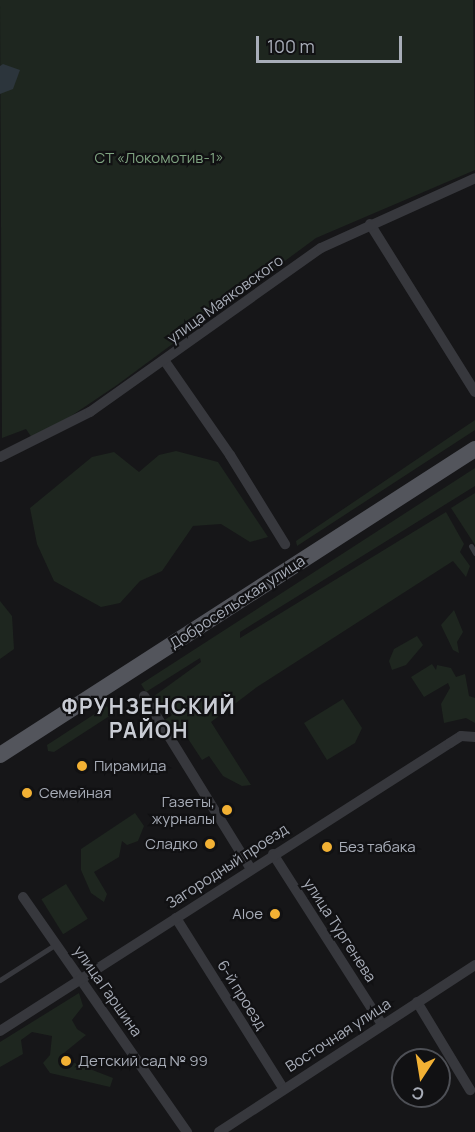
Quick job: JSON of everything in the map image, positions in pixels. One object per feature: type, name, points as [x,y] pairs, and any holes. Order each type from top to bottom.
[{"type":"main road","name":"Добросельская улица","points":[[0,754],[475,449]]},
{"type":"street","name":"улица Маяковского","points":[[0,457],[90,412],[321,248],[475,178]]},
{"type":"street","points":[[370,224],[475,392]]},
{"type":"street","points":[[164,360],[230,455],[285,544]]},
{"type":"street","points":[[144,696],[251,869]]},
{"type":"street","name":"Загородный проезд","points":[[0,1031],[273,854],[461,736],[475,737]]},
{"type":"street","name":"улица Тургенева","points":[[273,854],[381,1023]]},
{"type":"street","name":"улица Гаршина","points":[[23,897],[187,1132]]},
{"type":"street","name":"6-й проезд","points":[[176,918],[283,1088]]},
{"type":"street","name":"Восточная улица","points":[[219,1132],[381,1023],[475,965]]},
{"type":"street","points":[[417,1002],[470,1090]]},
{"type":"lane","points":[[471,546],[475,553]]},
{"type":"lane","points":[[0,980],[56,944]]},
{"type":"green space","name":"СТ «Локомотив-1»","points":[[0,0],[473,0],[475,170],[316,238],[117,385],[34,441],[26,429],[2,438]]},
{"type":"green space","points":[[475,420],[475,430],[297,546],[296,541]]},
{"type":"green space","points":[[176,451],[218,462],[268,537],[250,542],[221,524],[193,526],[162,571],[140,581],[120,603],[101,607],[54,581],[37,544],[30,508],[92,457],[114,452],[139,472],[159,455]]},
{"type":"green space","points":[[475,468],[475,486],[240,632],[240,638],[446,512],[464,544],[460,552],[470,566],[466,577],[453,561],[257,687],[211,722],[251,785],[242,786],[223,776],[209,756],[202,760],[181,728],[171,733],[163,721],[172,715],[165,705],[156,710],[150,699],[201,662],[200,658],[146,692],[141,684]]},
{"type":"green space","points":[[475,493],[475,545],[451,508]]},
{"type":"green space","points":[[0,601],[12,616],[14,649],[0,659]]},
{"type":"green space","points":[[454,610],[463,632],[457,642],[459,653],[453,650],[441,625]]},
{"type":"green space","points":[[417,636],[423,645],[406,665],[392,670],[389,661],[394,649]]},
{"type":"green space","points":[[432,664],[436,670],[437,665],[451,668],[456,677],[465,674],[469,696],[475,698],[475,723],[466,718],[444,723],[441,704],[450,688],[448,683],[424,697],[411,677]]},
{"type":"green space","points":[[343,699],[362,728],[355,743],[327,760],[304,723]]},
{"type":"green space","points":[[107,706],[111,715],[54,752],[48,751],[47,745]]},
{"type":"green space","points":[[135,813],[144,826],[138,841],[127,845],[122,841],[119,857],[94,872],[107,894],[104,902],[91,893],[81,870],[81,849]]},
{"type":"green space","points":[[66,884],[88,919],[63,934],[41,899]]},
{"type":"green space","points":[[79,993],[83,1006],[72,1020],[77,1029],[86,1035],[59,1057],[113,1078],[110,1087],[50,1073],[43,1063],[50,1055],[52,1036],[32,1032],[21,1040],[23,1054],[0,1067],[0,1042]]},
{"type":"shaded area","points":[[3,64],[20,70],[13,89],[0,94],[0,66]]},
{"type":"place","name":"Пирамида","points":[[82,766]]},
{"type":"place","name":"Семейная","points":[[27,793]]},
{"type":"place","name":"Газеты, журналы","points":[[227,810]]},
{"type":"place","name":"Сладко","points":[[210,844]]},
{"type":"place","name":"Без табака","points":[[327,847]]},
{"type":"place","name":"Aloe","points":[[275,914]]},
{"type":"place","name":"Детский сад № 99","points":[[66,1061]]},
{"type":"district","name":"ФРУНЗЕНСКИЙ РАЙОН","points":[[149,718]]}]
